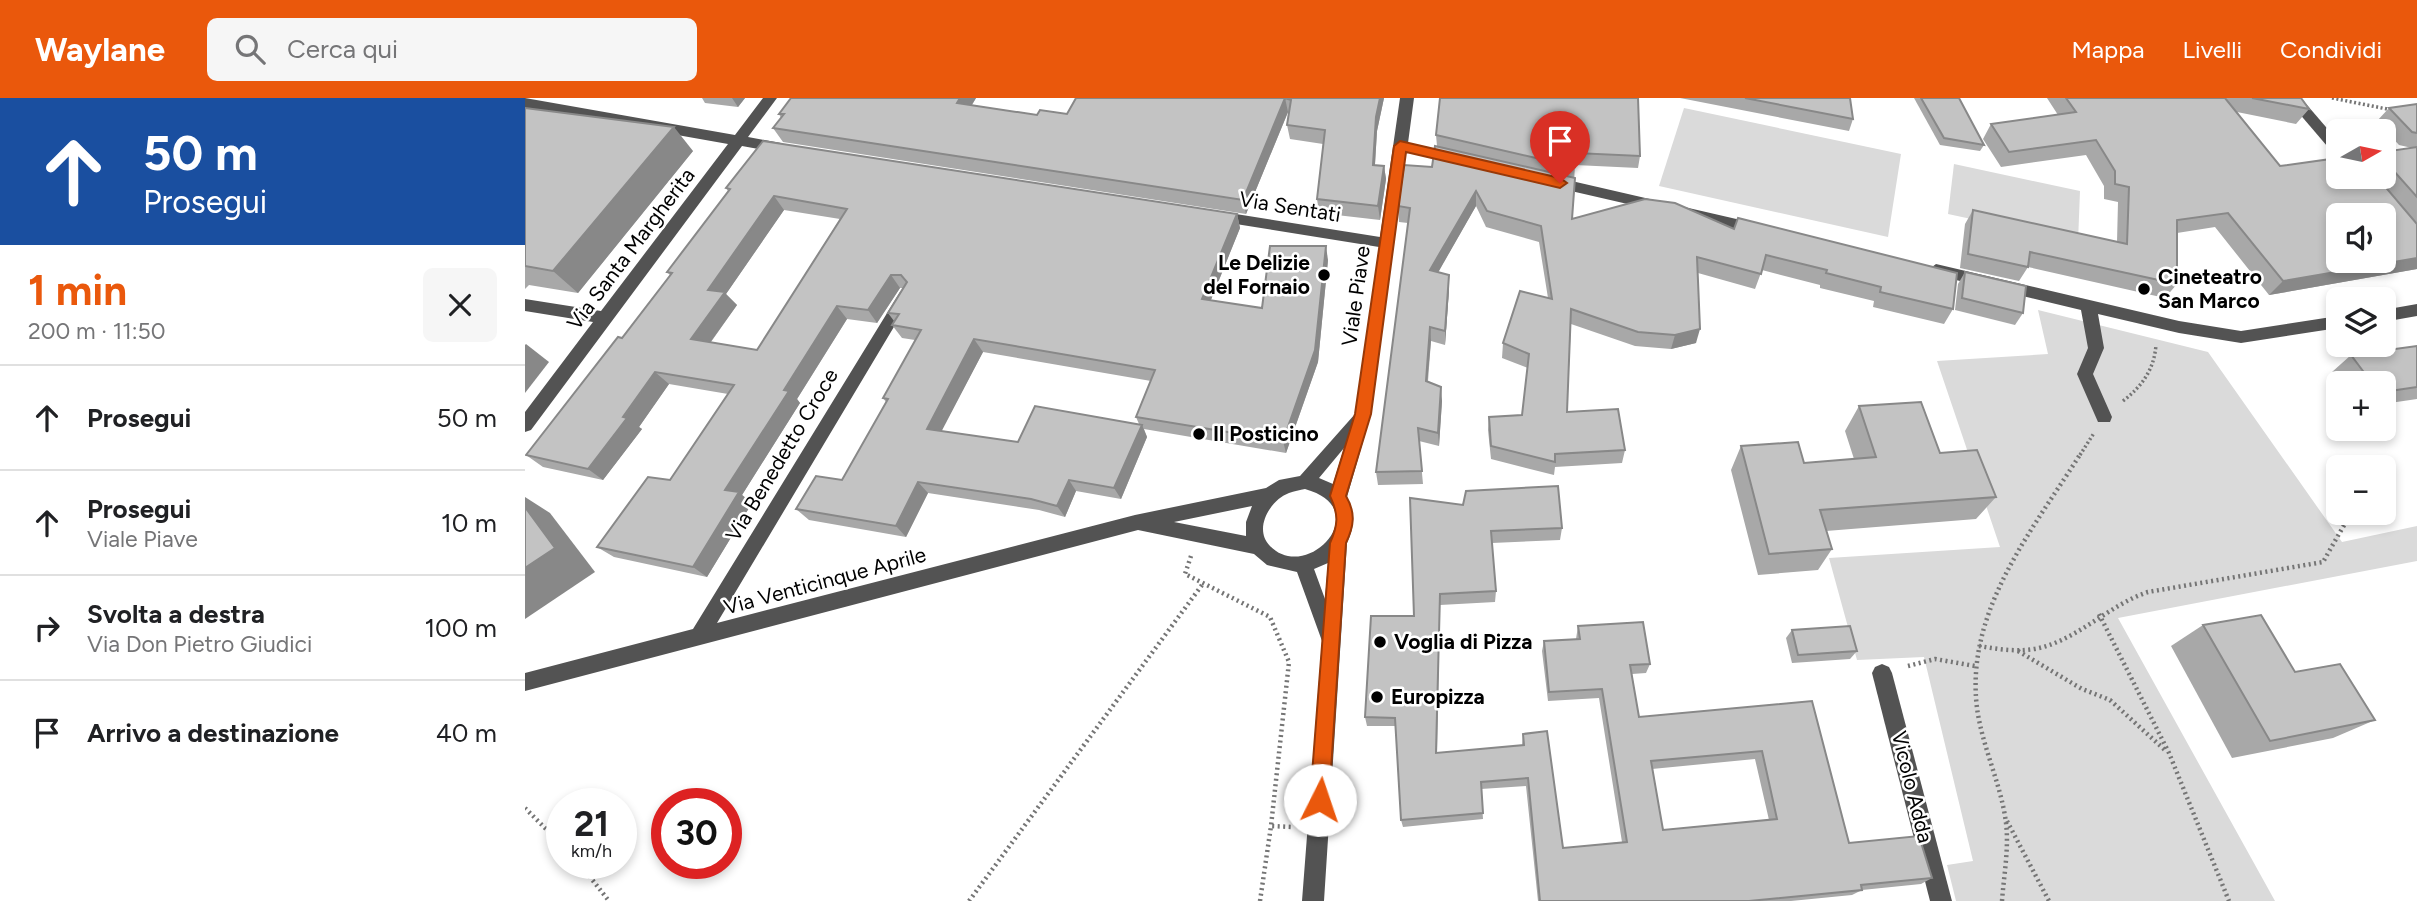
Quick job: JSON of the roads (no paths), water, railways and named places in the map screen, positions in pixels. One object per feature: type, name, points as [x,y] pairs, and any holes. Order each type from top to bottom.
[{"type":"street","name":"Via Santa Margherita","points":[[525,425],[770,98]]},
{"type":"street","name":"Viale Piave","points":[[1338,496],[1363,414],[1406,98]]},
{"type":"street","points":[[2293,98],[2326,136]]},
{"type":"street","points":[[525,103],[797,151]]},
{"type":"street","points":[[1400,146],[1467,161]]},
{"type":"street","points":[[1533,177],[1773,232]]},
{"type":"street","name":"Via Sentati","points":[[1195,213],[1386,243]]},
{"type":"street","points":[[1919,266],[2179,327],[2241,337],[2326,325]]},
{"type":"street","name":"Via Benedetto Croce","points":[[698,638],[905,295]]},
{"type":"street","points":[[2087,304],[2097,334],[2097,357],[2085,374],[2104,417]]},
{"type":"street","points":[[525,305],[605,318]]},
{"type":"street","points":[[2396,314],[2417,310]]},
{"type":"street","points":[[1305,482],[1363,414]]},
{"type":"street","points":[[1313,901],[1338,543],[1346,525],[1346,516],[1338,496],[1326,488],[1305,482],[1287,485],[1269,495],[1262,502],[1254,519],[1254,537],[1260,548],[1282,562],[1303,563],[1323,556],[1338,543]]},
{"type":"street","name":"Via Venticinque Aprile","points":[[525,682],[1135,523],[1269,495]]},
{"type":"street","name":"Via Venticinque Aprile","points":[[1135,523],[1260,548]]},
{"type":"street","points":[[1303,563],[1332,642]]},
{"type":"street","name":"Vicolo Adda","points":[[1882,673],[1941,901]]},
{"type":"place","name":"Le Delizie del Fornaio","points":[[1324,275]]},
{"type":"place","name":"Cineteatro San Marco","points":[[2144,289]]},
{"type":"place","name":"Il Posticino","points":[[1199,434]]},
{"type":"place","name":"Voglia di Pizza","points":[[1380,642]]},
{"type":"place","name":"Europizza","points":[[1377,697]]}]
